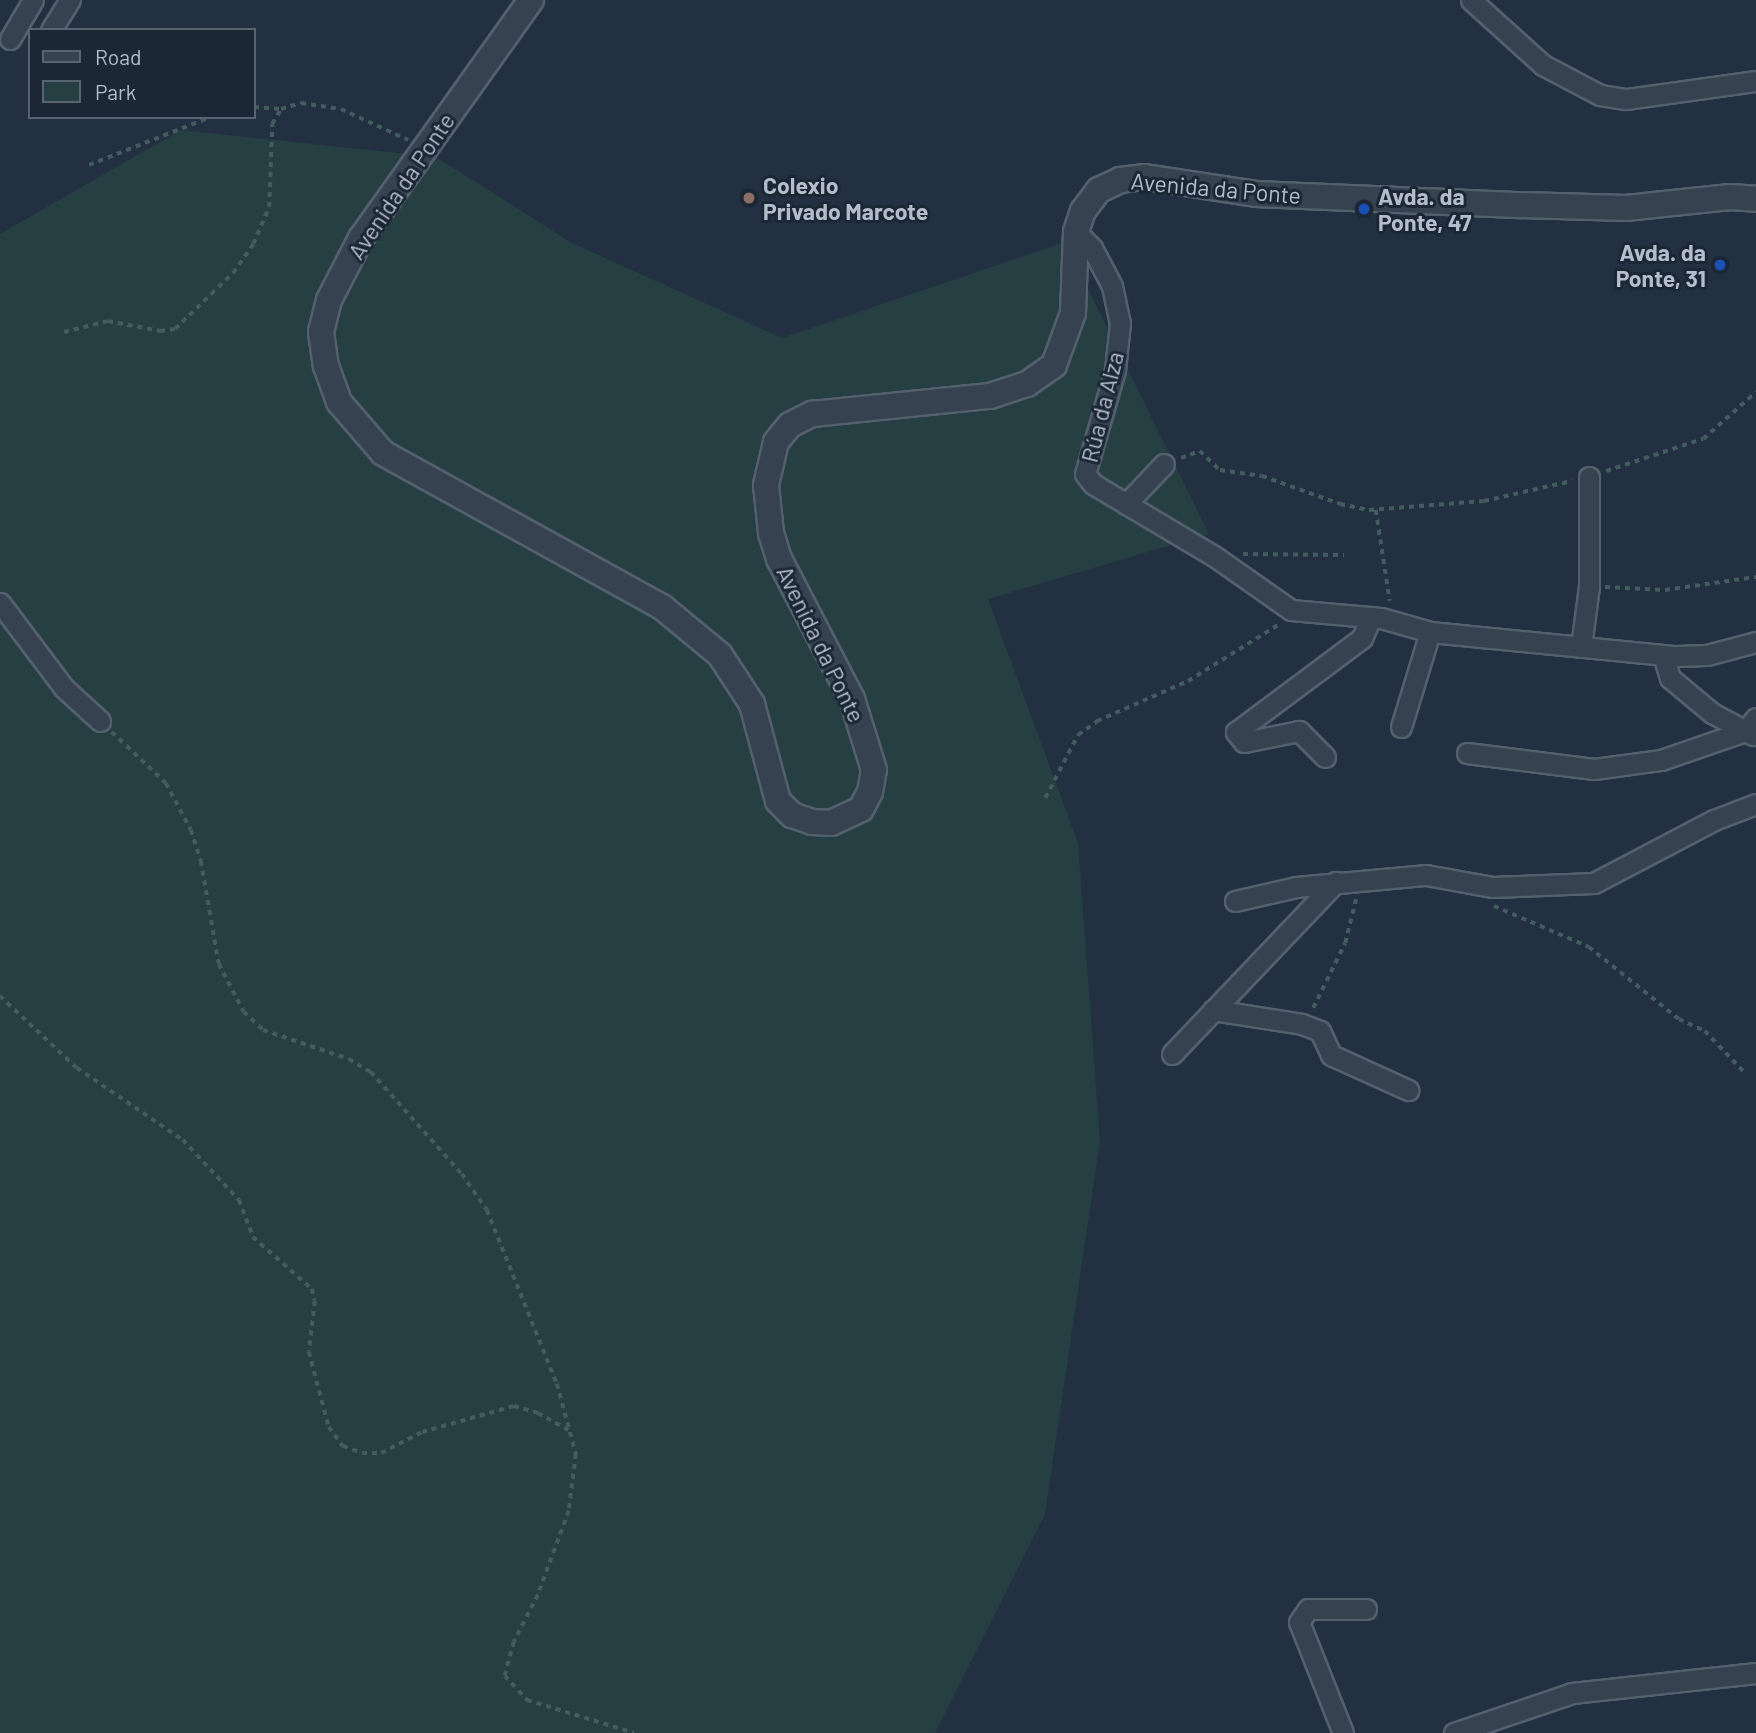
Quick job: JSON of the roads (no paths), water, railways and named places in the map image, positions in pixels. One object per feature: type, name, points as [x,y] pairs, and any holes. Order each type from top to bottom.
[{"type":"street","points":[[13,38],[33,0]]},
{"type":"street","points":[[52,28],[70,0]]},
{"type":"street","name":"Avenida da Ponte","points":[[531,0],[361,238],[329,300],[321,332],[326,366],[339,402],[383,453],[662,607],[720,655],[752,704],[778,801],[792,815],[812,822],[831,823],[861,809],[870,792],[874,770],[852,699],[779,559],[771,533],[765,485],[776,442],[790,425],[812,414],[838,407],[990,396],[1027,384],[1055,365],[1073,313],[1076,232],[1083,211],[1100,190],[1132,178],[1256,194],[1522,205],[1626,208],[1730,197],[1756,199]]},
{"type":"street","points":[[1471,0],[1543,65],[1600,96],[1626,99],[1756,82]]},
{"type":"street","name":"Rúa da Alza","points":[[1076,232],[1092,247],[1112,286],[1120,323],[1115,370],[1085,474],[1093,484],[1222,561],[1291,610],[1371,617]]},
{"type":"street","points":[[1125,503],[1164,464]]},
{"type":"street","points":[[1581,647],[1589,586],[1589,477]]},
{"type":"street","points":[[0,603],[64,688],[100,721]]},
{"type":"street","points":[[1325,757],[1299,731],[1244,742],[1236,732],[1362,638],[1371,617],[1430,632],[1663,655],[1707,655],[1756,642]]},
{"type":"street","points":[[1401,727],[1430,632]]},
{"type":"street","points":[[1663,655],[1670,678],[1712,713],[1752,729]]},
{"type":"street","points":[[1466,753],[1594,769],[1661,760],[1752,729]]},
{"type":"street","points":[[1235,901],[1336,882],[1426,875],[1493,887],[1594,883],[1714,820],[1756,804]]},
{"type":"street","points":[[1172,1054],[1336,882]]},
{"type":"street","points":[[1213,1010],[1320,1031],[1331,1055],[1408,1090]]},
{"type":"street","points":[[1343,1733],[1299,1622],[1308,1609],[1366,1609]]},
{"type":"street","points":[[1454,1733],[1572,1693],[1756,1673]]},
{"type":"place","name":"Colexio Privado Marcote","points":[[749,198]]},
{"type":"place","name":"Avda. da Ponte, 47","points":[[1364,209]]},
{"type":"place","name":"Avda. da Ponte, 31","points":[[1720,265]]}]
